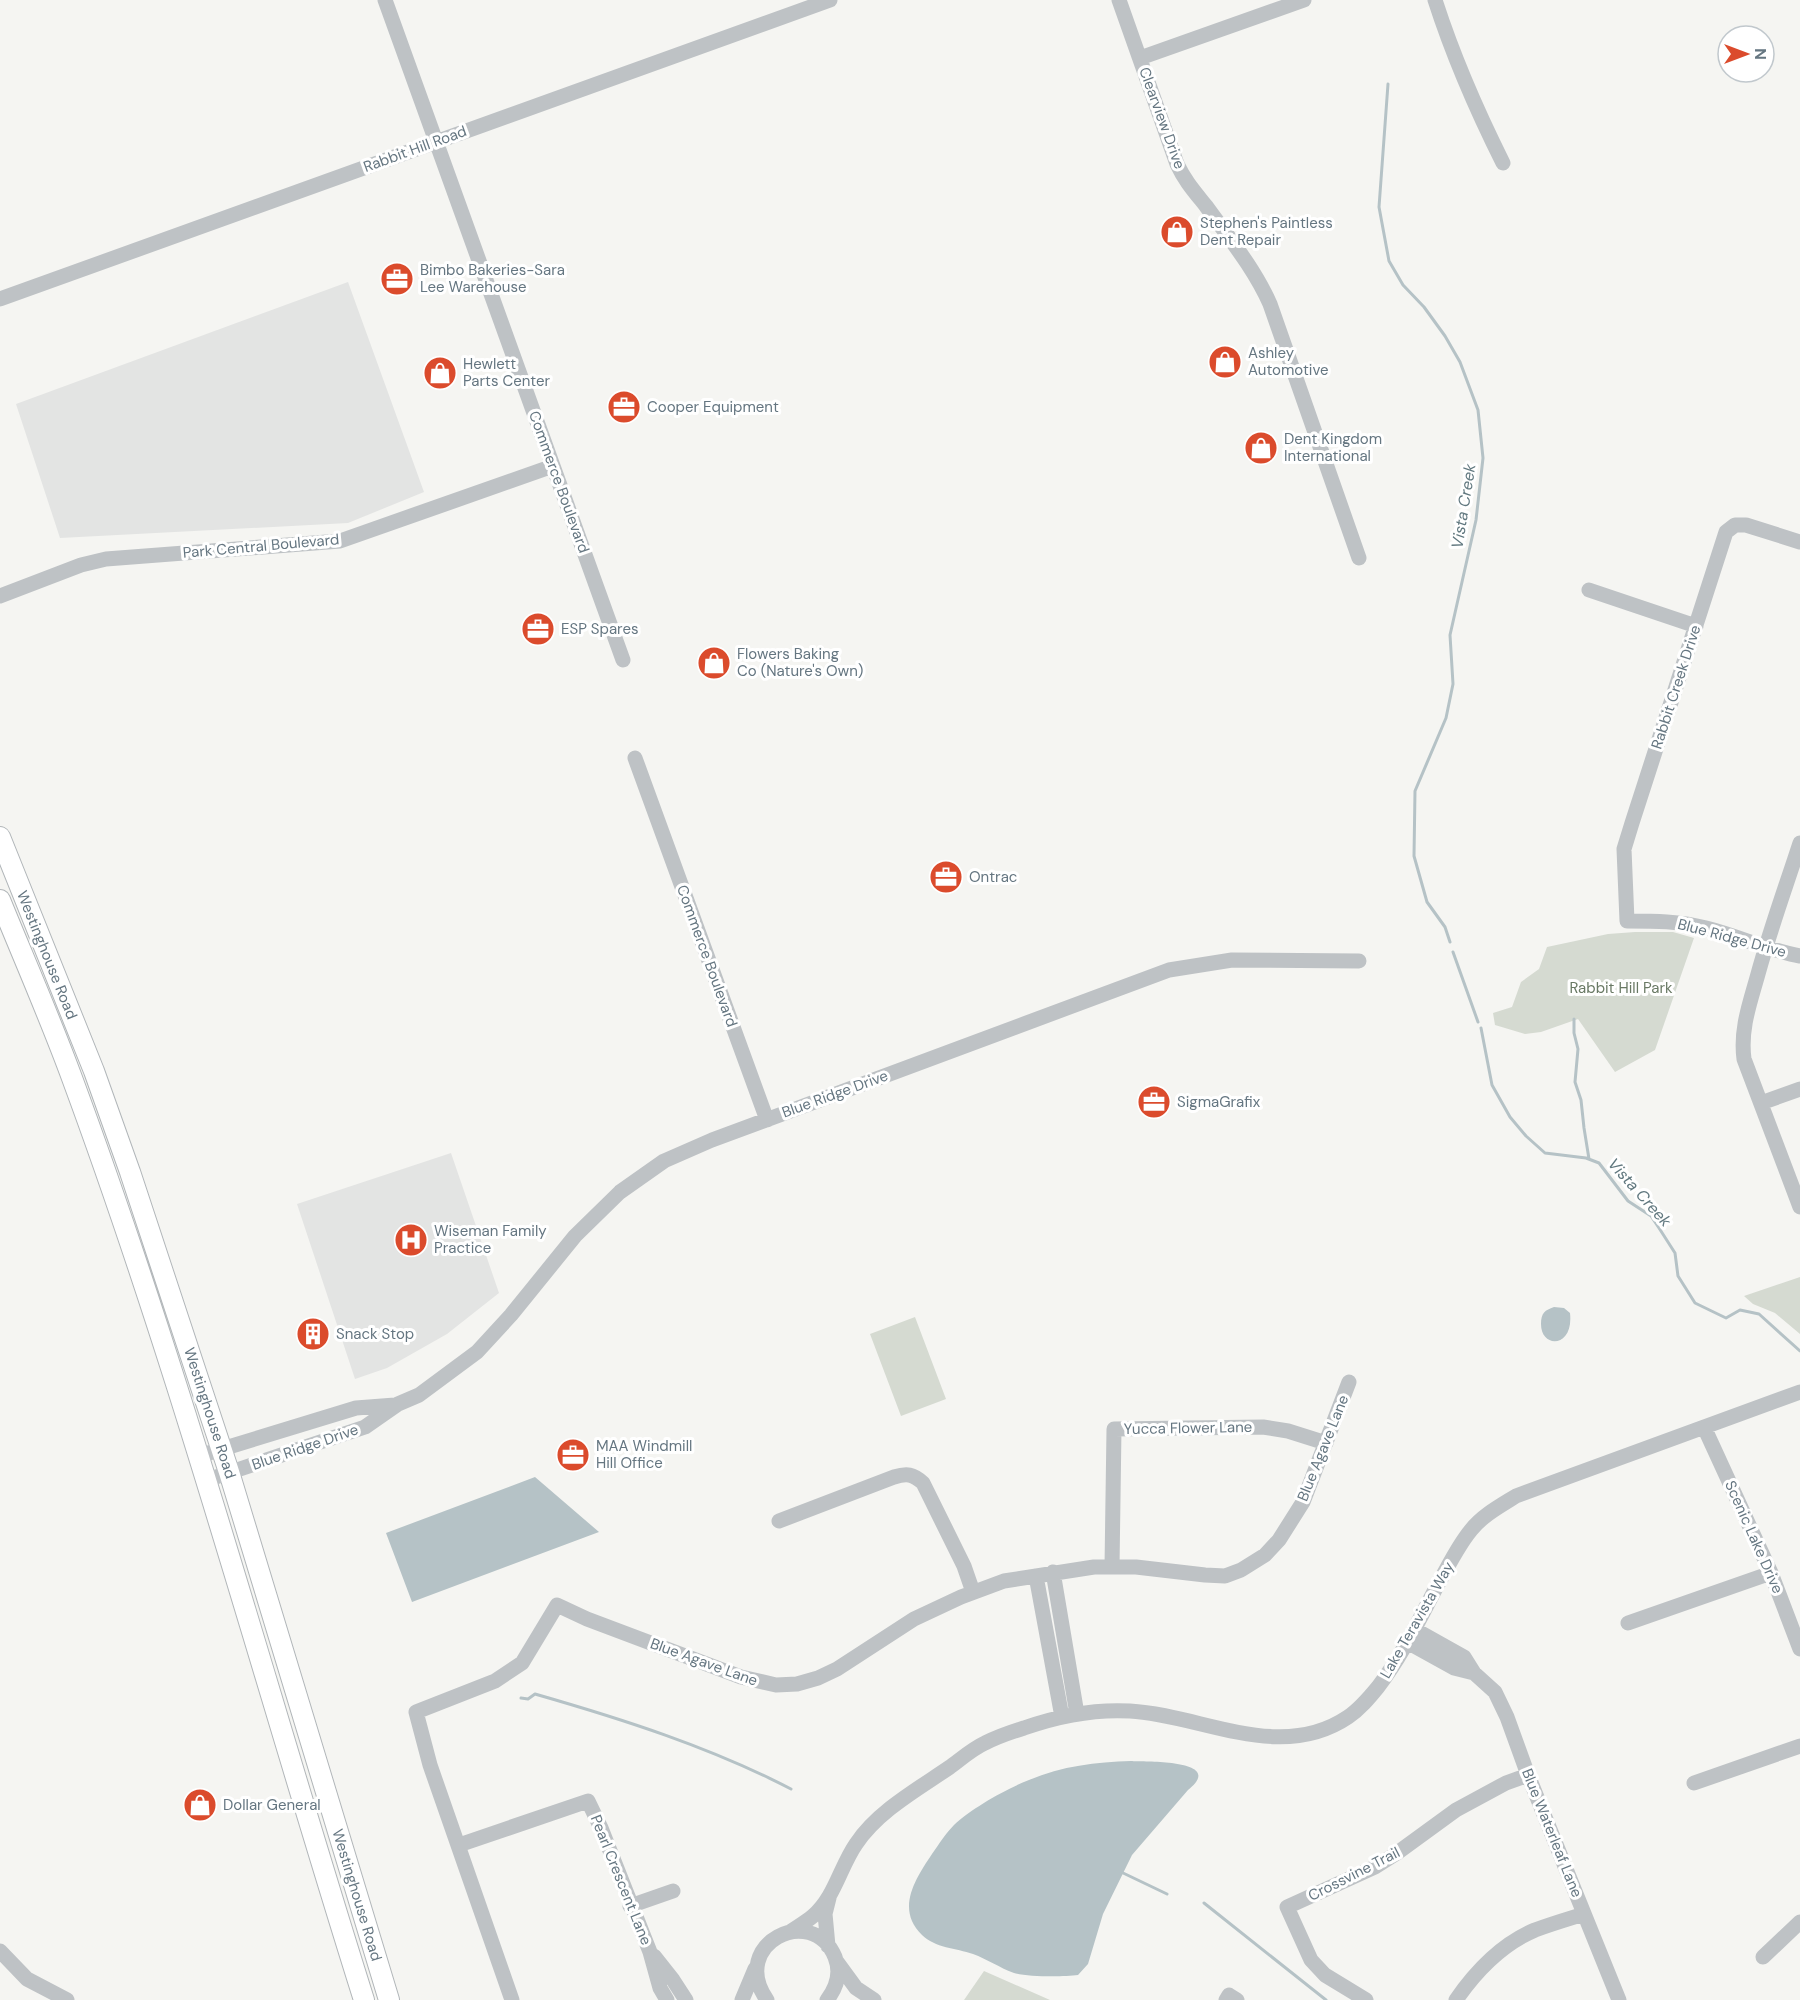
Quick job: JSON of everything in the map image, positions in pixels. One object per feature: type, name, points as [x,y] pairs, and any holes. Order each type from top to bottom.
[{"type":"main road","name":"Westinghouse Road","points":[[2,845],[94,1071],[133,1182],[222,1449],[389,2000]]},
{"type":"main road","name":"Westinghouse Road","points":[[0,900],[72,1079],[157,1324],[207,1480],[290,1762],[364,2000]]},
{"type":"street","name":"Commerce Boulevard","points":[[385,0],[623,660]]},
{"type":"street","name":"Rabbit Hill Road","points":[[0,299],[830,0]]},
{"type":"street","name":"Clearview Drive","points":[[1119,0],[1177,164],[1186,183],[1250,265],[1270,304],[1359,558]]},
{"type":"street","points":[[1140,58],[1305,0]]},
{"type":"street","points":[[1435,0],[1450,44],[1503,163]]},
{"type":"street","name":"Park Central Boulevard","points":[[0,596],[81,564],[106,559],[340,541],[553,466]]},
{"type":"street","name":"Rabbit Creek Drive","points":[[1627,921],[1624,849],[1726,532],[1736,525],[1746,525],[1800,542]]},
{"type":"street","points":[[1588,590],[1696,626]]},
{"type":"street","name":"Commerce Boulevard","points":[[635,759],[767,1119]]},
{"type":"street","points":[[1800,843],[1765,948],[1743,1024],[1742,1041],[1744,1059],[1800,1207]]},
{"type":"street","name":"Blue Ridge Drive","points":[[1627,921],[1665,921],[1703,927],[1765,948],[1800,956]]},
{"type":"street","name":"Blue Ridge Drive","points":[[207,1480],[365,1427],[398,1404],[418,1395],[477,1352],[511,1315],[575,1236],[620,1192],[664,1161],[767,1119],[1169,970],[1232,960],[1359,961]]},
{"type":"street","points":[[1761,1103],[1800,1089]]},
{"type":"street","name":"Blue Agave Lane","points":[[512,2000],[430,1764],[416,1712],[495,1681],[522,1663],[557,1605],[587,1619],[741,1677],[776,1685],[797,1684],[827,1674],[914,1619],[973,1592],[1004,1581],[1094,1567],[1146,1568],[1225,1576],[1241,1570],[1265,1555],[1279,1540],[1303,1502],[1349,1382]]},
{"type":"street","name":"Lake Teravista Way","points":[[828,1946],[825,1914],[830,1895],[856,1844],[880,1817],[916,1789],[983,1744],[1021,1728],[1091,1711],[1129,1711],[1164,1715],[1264,1737],[1285,1738],[1325,1729],[1349,1717],[1369,1698],[1411,1635],[1458,1548],[1472,1528],[1493,1510],[1516,1496],[1800,1392]]},
{"type":"street","name":"Blue Ridge Drive","points":[[199,1456],[356,1408],[398,1404]]},
{"type":"street","name":"Yucca Flower Lane","points":[[1112,1567],[1114,1429],[1263,1427],[1288,1431],[1326,1443]]},
{"type":"street","name":"Scenic Lake Drive","points":[[1704,1427],[1771,1573],[1800,1649]]},
{"type":"street","points":[[779,1521],[894,1477],[903,1474],[914,1475],[923,1483],[964,1566],[973,1592]]},
{"type":"street","points":[[1053,1572],[1070,1716]]},
{"type":"street","points":[[1628,1623],[1771,1573]]},
{"type":"street","points":[[1036,1576],[1070,1716]]},
{"type":"street","name":"Blue Waterleaf Lane","points":[[1411,1635],[1454,1650],[1464,1657],[1474,1673],[1495,1692],[1619,2000]]},
{"type":"street","points":[[1694,1783],[1800,1746]]},
{"type":"street","name":"Crossvine Trail","points":[[1366,2000],[1325,1975],[1311,1960],[1287,1907],[1375,1867],[1456,1810],[1506,1783],[1528,1775]]},
{"type":"street","name":"Pearl Crescent Lane","points":[[459,1845],[588,1801],[601,1828],[650,1952],[660,1988],[667,2000]]},
{"type":"street","points":[[630,1906],[674,1891]]},
{"type":"street","name":"Lake Teravista Way","points":[[742,2000],[760,1954],[767,1944],[812,1917],[830,1895]]},
{"type":"street","points":[[1456,2000],[1480,1969],[1505,1947],[1534,1930],[1584,1914]]},
{"type":"street","points":[[1763,1957],[1800,1922]]},
{"type":"street","points":[[790,1932],[811,1933],[828,1946],[856,1988],[874,2000]]},
{"type":"street","points":[[0,1951],[27,1979],[67,2000]]},
{"type":"street","name":"Pearl Crescent Lane","points":[[650,1952],[674,1980],[686,2000]]},
{"type":"street","points":[[827,2000],[837,1983],[837,1962]]},
{"type":"street","points":[[756,1967],[756,1979],[760,1991],[767,2000]]},
{"type":"street","points":[[1226,2000],[1229,1995],[1237,2000]]},
{"type":"shaded area","points":[[348,282],[424,492],[348,523],[60,538],[16,404]]},
{"type":"shaded area","points":[[451,1153],[499,1293],[447,1334],[387,1368],[355,1379],[297,1204]]},
{"type":"shaded area","points":[[1554,1307],[1564,1308],[1570,1313],[1570,1325],[1563,1338],[1551,1341],[1542,1332],[1541,1324],[1544,1312]]},
{"type":"shaded area","points":[[535,1477],[599,1532],[412,1602],[386,1533]]},
{"type":"shaded area","points":[[1131,1761],[1165,1762],[1191,1767],[1198,1773],[1197,1780],[1132,1855],[1103,1914],[1088,1964],[1078,1975],[1046,1976],[1014,1973],[973,1954],[933,1943],[914,1925],[909,1904],[915,1883],[943,1839],[961,1819],[1000,1794],[1041,1775],[1079,1766]]},
{"type":"green space","name":"Rabbit Hill Park","points":[[1673,932],[1694,938],[1655,1050],[1615,1072],[1578,1019],[1541,1032],[1525,1034],[1495,1025],[1493,1013],[1512,1007],[1521,982],[1539,969],[1547,947],[1608,934]]},
{"type":"green space","points":[[1800,1277],[1800,1334],[1775,1313],[1753,1304],[1744,1296]]},
{"type":"green space","points":[[915,1317],[946,1399],[901,1416],[870,1334]]},
{"type":"green space","points":[[984,1971],[1050,2000],[964,2000]]},
{"type":"waterway","name":"Vista Creek","points":[[1388,84],[1379,207],[1389,261],[1403,285],[1424,307],[1445,336],[1460,362],[1478,410],[1483,458],[1476,520],[1450,635],[1453,684],[1446,718],[1415,791],[1414,856],[1427,902],[1445,927],[1450,942]]},
{"type":"waterway","name":"Vista Creek","points":[[1453,952],[1478,1022]]},
{"type":"waterway","points":[[1574,1019],[1574,1033],[1578,1049],[1575,1082],[1581,1100],[1589,1159]]},
{"type":"waterway","name":"Vista Creek","points":[[1481,1028],[1492,1085],[1510,1117],[1526,1136],[1545,1153],[1586,1158],[1599,1163],[1628,1201],[1651,1216],[1675,1253],[1678,1276],[1695,1303],[1726,1318],[1740,1310],[1759,1314],[1800,1351]]},
{"type":"waterway","points":[[521,1698],[528,1699],[535,1694],[633,1724],[729,1760],[791,1789]]},
{"type":"waterway","points":[[1121,1872],[1167,1894]]},
{"type":"waterway","points":[[1204,1903],[1326,2000]]},
{"type":"place","name":"Stephen's Paintless Dent Repair","points":[[1177,232]]},
{"type":"place","name":"Bimbo Bakeries-Sara Lee Warehouse","points":[[397,279]]},
{"type":"place","name":"Ashley Automotive","points":[[1225,362]]},
{"type":"place","name":"Hewlett Parts Center","points":[[440,373]]},
{"type":"place","name":"Cooper Equipment","points":[[624,407]]},
{"type":"place","name":"Dent Kingdom International","points":[[1261,448]]},
{"type":"place","name":"ESP Spares","points":[[538,629]]},
{"type":"place","name":"Flowers Baking Co (Nature's Own)","points":[[714,663]]},
{"type":"place","name":"Ontrac","points":[[946,877]]},
{"type":"place","name":"SigmaGrafix","points":[[1154,1102]]},
{"type":"place","name":"Wiseman Family Practice","points":[[411,1240]]},
{"type":"place","name":"Snack Stop","points":[[313,1334]]},
{"type":"place","name":"MAA Windmill Hill Office","points":[[573,1455]]},
{"type":"place","name":"Dollar General","points":[[200,1805]]}]
